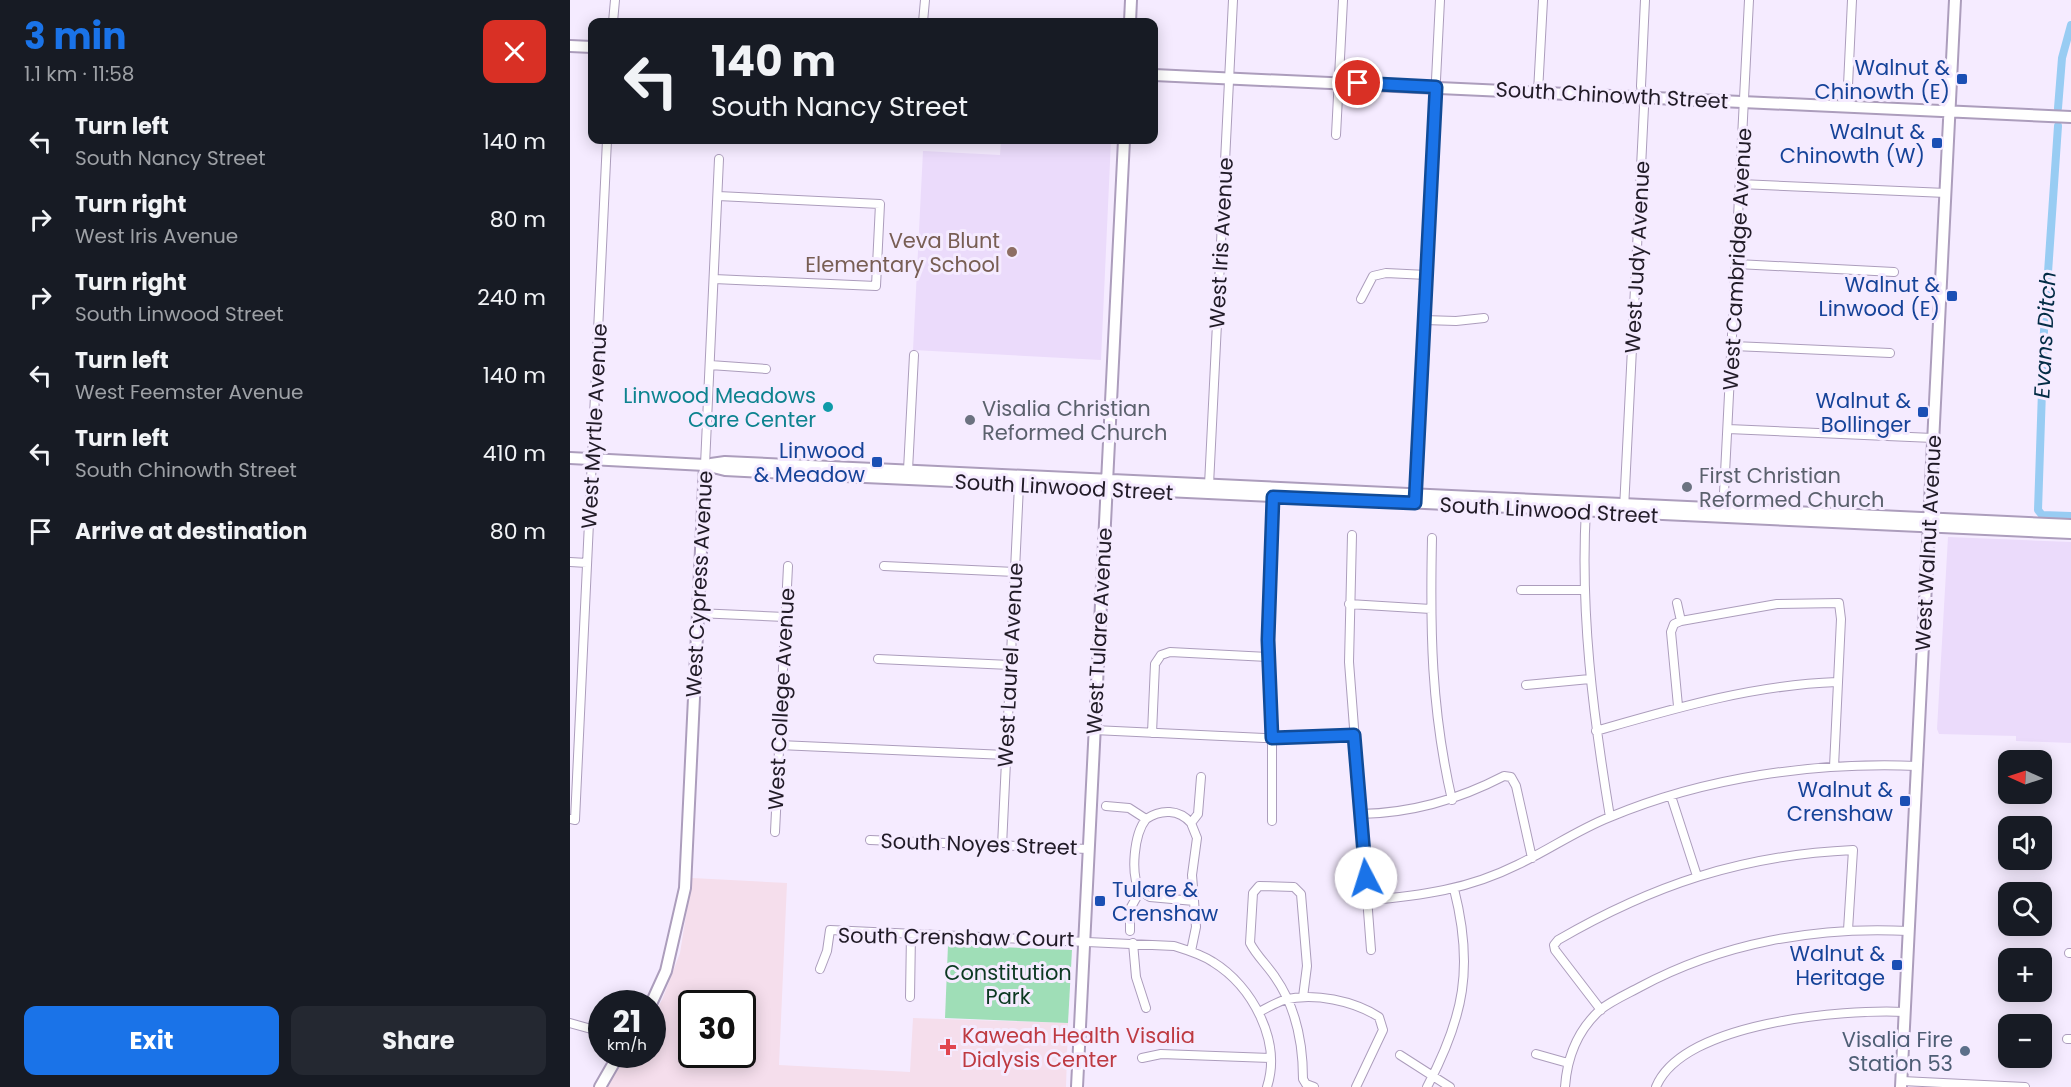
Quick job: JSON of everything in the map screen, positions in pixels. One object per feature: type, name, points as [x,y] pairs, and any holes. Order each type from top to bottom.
[{"type":"street","points":[[613,18],[615,0]]},
{"type":"street","points":[[923,18],[925,0]]},
{"type":"street","points":[[1130,18],[1131,0]]},
{"type":"street","name":"West Iris Avenue","points":[[1209,485],[1233,0]]},
{"type":"street","points":[[1336,135],[1342,0]]},
{"type":"street","points":[[1415,499],[1440,0]]},
{"type":"street","points":[[1538,92],[1543,0]]},
{"type":"street","name":"West Judy Avenue","points":[[1624,509],[1646,0]]},
{"type":"street","name":"West Cambridge Avenue","points":[[1723,514],[1749,0]]},
{"type":"street","points":[[1847,107],[1852,0]]},
{"type":"street","name":"West Walnut Avenue","points":[[1902,1084],[1955,0]]},
{"type":"street","points":[[570,46],[588,47]]},
{"type":"street","name":"South Chinowth Street","points":[[1158,75],[2071,117]]},
{"type":"street","name":"West Myrtle Avenue","points":[[572,820],[593,459],[608,144]]},
{"type":"street","name":"West Tulare Avenue","points":[[1077,1087],[1124,144]]},
{"type":"street","name":"West Cypress Avenue","points":[[657,990],[666,971],[685,888],[719,159]]},
{"type":"street","points":[[1740,184],[1946,193]]},
{"type":"street","points":[[714,279],[876,286],[880,204],[718,196]]},
{"type":"street","points":[[1737,264],[1894,272]]},
{"type":"street","points":[[1361,300],[1373,276],[1386,273],[1427,275]]},
{"type":"street","points":[[1424,320],[1456,321],[1484,318]]},
{"type":"street","points":[[1733,346],[1890,353]]},
{"type":"street","points":[[865,477],[878,473],[903,475],[908,470],[914,355]]},
{"type":"street","points":[[710,365],[766,369]]},
{"type":"street","points":[[1728,429],[1933,438]]},
{"type":"street","name":"South Linwood Street","points":[[570,458],[705,465],[725,470],[1019,485],[1209,485],[1415,499],[1929,523],[2071,533]]},
{"type":"street","name":"South Linwood Street","points":[[705,465],[725,462],[1008,475],[1273,497],[1415,499]]},
{"type":"street","points":[[1008,475],[1017,480],[1019,485]]},
{"type":"street","name":"West Laurel Avenue","points":[[1002,846],[1019,485]]},
{"type":"street","points":[[1209,485],[1217,494]]},
{"type":"street","points":[[1272,822],[1272,738],[1268,657],[1273,497]]},
{"type":"street","points":[[1586,507],[1585,590],[1590,679],[1610,817]]},
{"type":"street","name":"South Linwood Street","points":[[1929,523],[2071,525]]},
{"type":"street","points":[[1352,536],[1349,662],[1371,950]]},
{"type":"street","points":[[1432,538],[1431,663],[1436,709],[1452,800]]},
{"type":"street","points":[[570,562],[587,563]]},
{"type":"street","name":"West College Avenue","points":[[775,832],[788,566]]},
{"type":"street","points":[[884,566],[1015,573]]},
{"type":"street","points":[[1521,590],[1585,590]]},
{"type":"street","points":[[1677,603],[1681,621]]},
{"type":"street","points":[[1678,706],[1671,632],[1674,624],[1777,604],[1839,603],[1841,619],[1833,767]]},
{"type":"street","points":[[1349,604],[1431,609]]},
{"type":"street","points":[[697,613],[785,617]]},
{"type":"street","points":[[1152,733],[1155,664],[1161,655],[1170,652],[1268,657]]},
{"type":"street","points":[[878,659],[1010,665]]},
{"type":"street","points":[[1526,686],[1590,679]]},
{"type":"street","points":[[1596,731],[1678,706],[1755,690],[1837,682]]},
{"type":"street","points":[[1094,730],[1272,738],[1354,735]]},
{"type":"street","points":[[778,745],[1006,755]]},
{"type":"street","points":[[1368,900],[1411,897],[1455,889],[1503,872],[1610,817],[1671,796],[1758,776],[1833,767],[1917,766]]},
{"type":"street","points":[[1361,814],[1395,813],[1452,800],[1504,776],[1511,777],[1516,786],[1532,858]]},
{"type":"street","points":[[1191,823],[1198,814],[1200,777]]},
{"type":"street","points":[[1671,796],[1697,876]]},
{"type":"street","points":[[1107,806],[1129,808],[1146,819]]},
{"type":"street","points":[[1191,951],[1196,927],[1193,865],[1197,838],[1186,817],[1172,812],[1161,812],[1146,819],[1138,837],[1136,879],[1140,891],[1150,897],[1194,901]]},
{"type":"street","name":"South Noyes Street","points":[[870,840],[1088,849]]},
{"type":"street","points":[[1601,1010],[1555,950],[1554,945],[1558,940],[1605,913],[1655,890],[1697,876],[1764,858],[1853,850],[1848,930]]},
{"type":"street","points":[[1303,997],[1307,966],[1301,894],[1294,887],[1258,886],[1253,893],[1250,943],[1276,978],[1288,999],[1300,1038],[1303,1079],[1306,1084],[1314,1087]]},
{"type":"street","points":[[1427,1087],[1451,1038],[1460,1008],[1465,976],[1466,948],[1455,889]]},
{"type":"street","points":[[1130,931],[1130,909],[1140,891]]},
{"type":"street","name":"South Crenshaw Court","points":[[820,969],[827,951],[830,930],[1162,943],[1191,951],[1213,961],[1235,979],[1259,1012],[1267,1036],[1270,1058],[1267,1087]]},
{"type":"street","points":[[1565,1087],[1568,1063],[1586,1027],[1601,1010],[1658,977],[1734,949],[1809,933],[1848,930],[1909,931]]},
{"type":"street","points":[[910,997],[911,933]]},
{"type":"street","points":[[1133,943],[1136,977],[1146,1008]]},
{"type":"street","points":[[1259,1012],[1288,999],[1303,997],[1354,1005],[1379,1017],[1383,1030],[1356,1087]]},
{"type":"street","points":[[1656,1087],[1659,1079],[1680,1057],[1750,1029],[1787,1019],[1823,1014],[1905,1012]]},
{"type":"street","points":[[570,1023],[588,1028]]},
{"type":"street","points":[[1142,1058],[1161,1054],[1270,1058]]},
{"type":"street","points":[[1400,1054],[1450,1087]]},
{"type":"street","points":[[1536,1054],[1568,1063]]},
{"type":"street","points":[[600,1087],[611,1068]]},
{"type":"street","points":[[1902,1084],[2025,1087]]},
{"type":"shaded area","name":"Veva Blunt Elementary School","points":[[1001,144],[1111,144],[1101,360],[913,350],[923,151],[1000,155]]},
{"type":"shaded area","points":[[1948,537],[2071,542],[2071,743],[2016,741],[2016,736],[1939,734],[1937,729]]},
{"type":"shaded area","points":[[692,878],[787,883],[779,1065],[910,1072],[913,1018],[1068,1023],[1066,1087],[607,1087],[619,1068],[666,1068],[666,990],[680,953]]},
{"type":"green space","name":"Constitution Park","points":[[948,945],[1072,950],[1068,1023],[945,1018]]},
{"type":"waterway","name":"Evans Ditch","points":[[2058,108],[2062,58],[2071,25]]},
{"type":"waterway","name":"Evans Ditch","points":[[2058,126],[2044,331],[2038,510],[2042,515],[2071,516]]},
{"type":"place","name":"Walnut & Chinowth (E)","points":[[1962,79]]},
{"type":"place","name":"Walnut & Chinowth (W)","points":[[1937,143]]},
{"type":"place","name":"Veva Blunt Elementary School","points":[[1012,252]]},
{"type":"place","name":"Walnut & Linwood (E)","points":[[1952,296]]},
{"type":"place","name":"Linwood Meadows Care Center","points":[[828,407]]},
{"type":"place","name":"Walnut & Bollinger","points":[[1923,412]]},
{"type":"place","name":"Visalia Christian Reformed Church","points":[[970,420]]},
{"type":"place","name":"Linwood & Meadow","points":[[877,462]]},
{"type":"place","name":"First Christian Reformed Church","points":[[1687,487]]},
{"type":"place","name":"Walnut & Crenshaw","points":[[1905,801]]},
{"type":"place","name":"Tulare & Crenshaw","points":[[1100,901]]},
{"type":"place","name":"Walnut & Heritage","points":[[1897,965]]},
{"type":"place","name":"Kaweah Health Visalia Dialysis Center","points":[[948,1047]]},
{"type":"place","name":"Visalia Fire Station 53","points":[[1965,1051]]},
{"type":"route","points":[[1358,83],[1436,87],[1415,503],[1273,497],[1268,657],[1272,738],[1354,735],[1366,878]]}]
